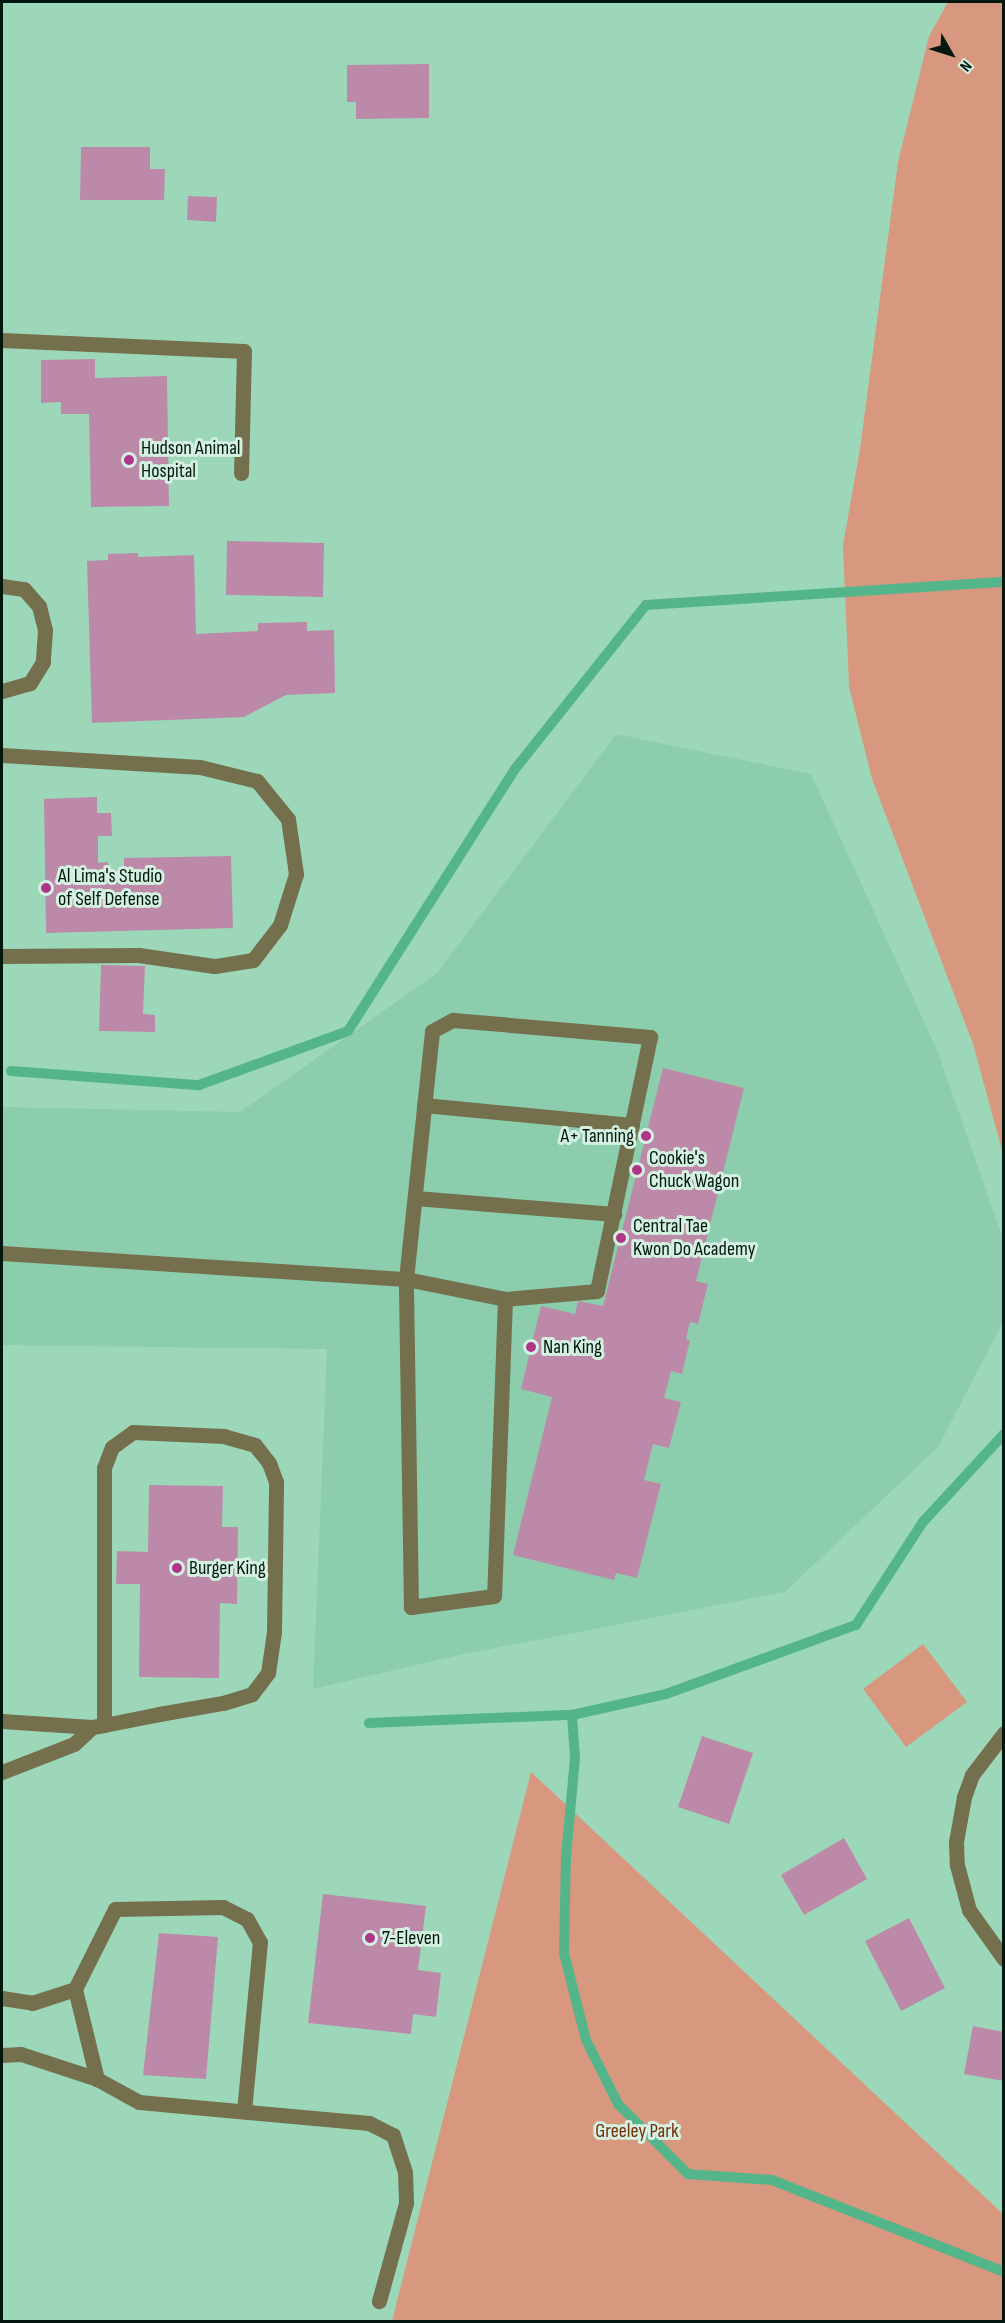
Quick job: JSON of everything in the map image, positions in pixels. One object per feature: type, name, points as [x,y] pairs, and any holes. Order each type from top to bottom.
[{"type":"street","points":[[2,340],[244,351],[241,473]]},
{"type":"street","points":[[2,586],[24,589],[39,606],[45,630],[43,662],[30,683],[2,691]]},
{"type":"street","points":[[2,755],[200,767],[257,781],[288,819],[296,874],[280,925],[253,960],[214,966],[139,955],[2,956]]},
{"type":"street","points":[[2,1253],[406,1279],[505,1299],[597,1291],[650,1037],[453,1020],[432,1031],[406,1279],[411,1607],[494,1596],[505,1299]]},
{"type":"street","points":[[424,1105],[632,1125]]},
{"type":"street","points":[[415,1198],[614,1214]]},
{"type":"street","points":[[2,1721],[98,1726],[223,1703],[252,1694],[268,1673],[274,1632],[276,1482],[269,1463],[255,1445],[224,1436],[133,1432],[112,1447],[104,1468],[98,1726]]},
{"type":"street","points":[[2,1772],[74,1744],[98,1726]]},
{"type":"street","points":[[1004,1733],[972,1775],[961,1808],[956,1842],[957,1865],[969,1910],[1004,1959]]},
{"type":"street","points":[[97,2079],[75,1989],[115,1909],[223,1907],[247,1919],[260,1942],[244,2111]]},
{"type":"street","points":[[2,1998],[32,2003],[75,1989]]},
{"type":"street","points":[[2,2055],[21,2054],[97,2079],[139,2102],[369,2123],[393,2135],[405,2172],[406,2203],[379,2301]]},
{"type":"shaded area","points":[[616,734],[811,774],[937,1050],[1003,1239],[1003,1322],[938,1447],[785,1592],[455,1656],[313,1689],[327,1349],[2,1345],[2,1107],[240,1112],[436,974]]},
{"type":"green space","points":[[948,2],[1004,2],[1003,1154],[973,1044],[872,779],[849,687],[843,545],[860,449],[898,162],[929,36]]},
{"type":"green space","points":[[923,1644],[967,1702],[906,1747],[863,1689]]},
{"type":"green space","name":"Greeley Park","points":[[531,1772],[1003,2214],[1003,2321],[392,2321]]},
{"type":"building","points":[[429,64],[429,118],[356,119],[356,102],[347,102],[347,65]]},
{"type":"building","points":[[81,147],[150,147],[150,169],[165,169],[164,200],[80,200]]},
{"type":"building","points":[[188,196],[217,197],[216,222],[187,220]]},
{"type":"building","name":"Hudson Animal Hospital","points":[[95,359],[95,378],[167,376],[169,506],[91,507],[89,414],[61,414],[61,402],[41,403],[41,360]]},
{"type":"building","points":[[227,541],[324,543],[323,597],[226,595]]},
{"type":"building","points":[[138,553],[138,557],[194,555],[196,634],[258,631],[258,623],[307,622],[307,631],[334,630],[335,693],[286,695],[244,717],[92,723],[87,561],[108,560],[108,554]]},
{"type":"building","points":[[97,797],[97,813],[111,813],[112,836],[98,836],[98,863],[108,862],[109,870],[124,869],[124,858],[231,856],[233,928],[46,933],[44,799]]},
{"type":"building","points":[[101,965],[145,966],[143,1014],[155,1015],[155,1032],[99,1031]]},
{"type":"building","points":[[663,1068],[744,1088],[696,1281],[708,1284],[698,1324],[690,1322],[686,1339],[690,1340],[682,1374],[671,1371],[664,1398],[681,1402],[669,1448],[653,1444],[644,1480],[661,1484],[637,1578],[616,1573],[614,1580],[513,1555],[552,1397],[521,1389],[541,1306],[575,1314],[578,1301],[603,1306]]},
{"type":"building","name":"Burger King","points":[[149,1485],[223,1486],[222,1527],[238,1527],[237,1604],[220,1603],[219,1678],[139,1677],[140,1584],[116,1584],[117,1551],[148,1552]]},
{"type":"building","points":[[702,1736],[753,1753],[729,1824],[678,1807]]},
{"type":"building","points":[[844,1838],[867,1879],[804,1915],[781,1875]]},
{"type":"building","name":"7-Eleven","points":[[323,1894],[426,1906],[418,1970],[441,1973],[436,2017],[413,2014],[411,2034],[308,2023]]},
{"type":"building","points":[[909,1918],[945,1988],[901,2011],[865,1941]]},
{"type":"building","points":[[159,1933],[218,1937],[206,2079],[143,2075]]},
{"type":"building","points":[[973,2026],[1004,2032],[1004,2081],[964,2074]]},
{"type":"waterway","points":[[11,1071],[199,1085],[348,1031],[515,769],[646,605],[1004,582]]},
{"type":"waterway","points":[[369,1723],[572,1715],[666,1694],[856,1625],[923,1522],[1004,1434]]},
{"type":"waterway","points":[[572,1715],[575,1758],[566,1856],[564,1953],[586,2040],[618,2104],[688,2174],[772,2180],[1004,2272]]},
{"type":"place","name":"Hudson Animal Hospital","points":[[129,460]]},
{"type":"place","name":"Al Lima's Studio of Self Defense","points":[[46,888]]},
{"type":"place","name":"A+ Tanning","points":[[646,1136]]},
{"type":"place","name":"Cookie's Chuck Wagon","points":[[637,1170]]},
{"type":"place","name":"Central Tae Kwon Do Academy","points":[[621,1238]]},
{"type":"place","name":"Nan King","points":[[531,1347]]},
{"type":"place","name":"Burger King","points":[[177,1568]]},
{"type":"place","name":"7-Eleven","points":[[370,1938]]}]
